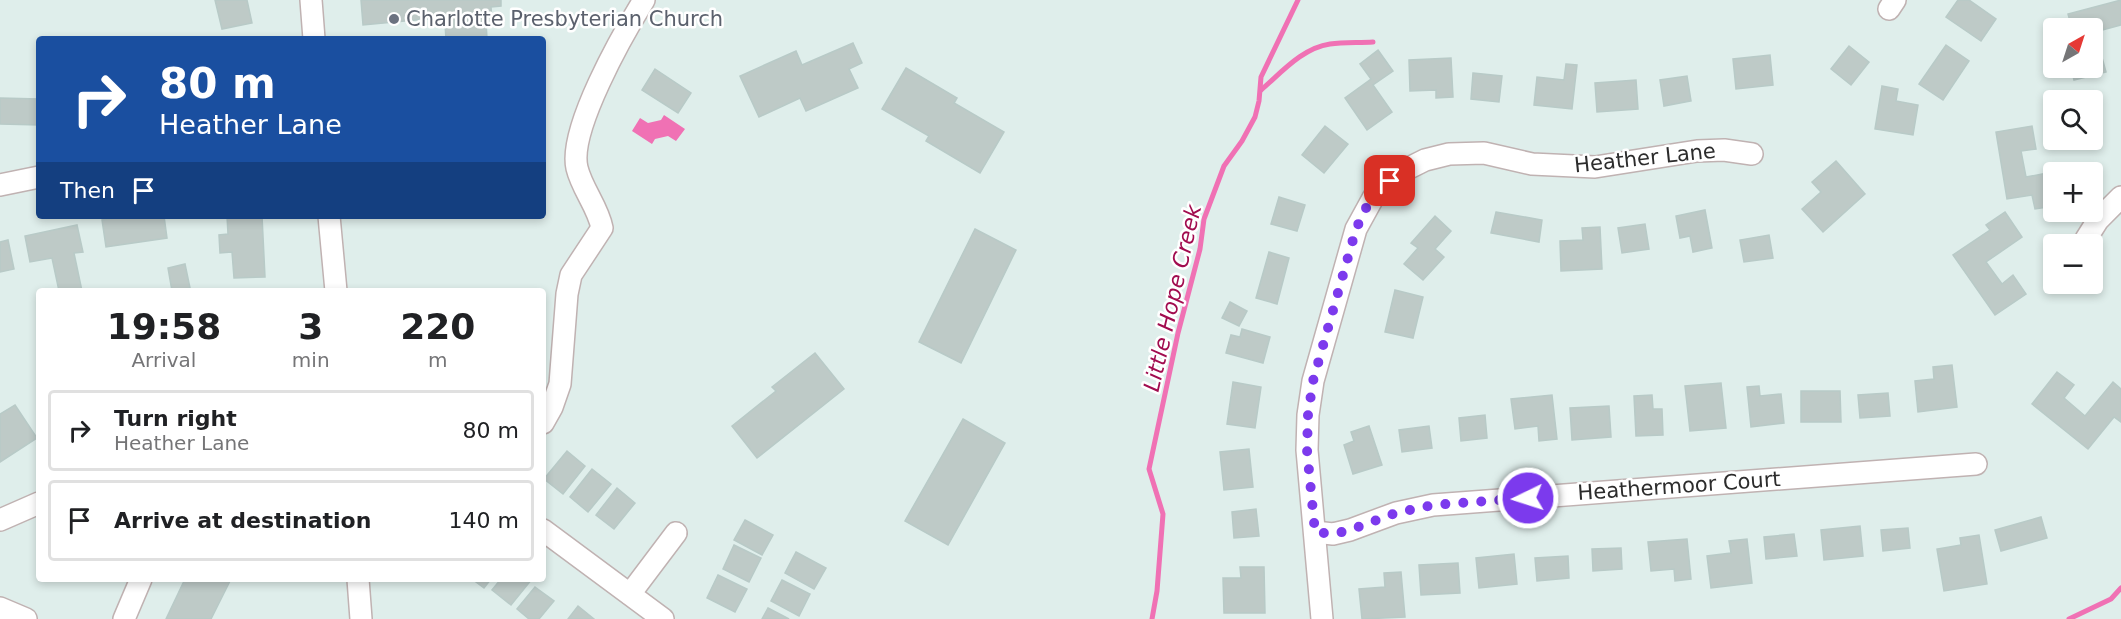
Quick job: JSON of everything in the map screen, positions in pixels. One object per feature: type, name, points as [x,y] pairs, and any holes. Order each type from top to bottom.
[{"type":"street","points":[[311,0],[314,36]]},
{"type":"street","points":[[546,418],[560,384],[567,294],[572,275],[602,228],[576,166],[578,144],[585,117],[598,86],[626,29],[644,0]]},
{"type":"street","name":"Heather Lane","points":[[1322,619],[1307,450],[1308,415],[1313,381],[1356,229],[1366,208],[1390,181],[1403,171],[1425,160],[1449,153],[1484,153],[1543,165],[1595,167],[1697,151],[1724,150],[1752,154]]},
{"type":"street","points":[[0,185],[36,178]]},
{"type":"street","points":[[2089,234],[2098,220],[2121,197]]},
{"type":"street","points":[[330,219],[336,288]]},
{"type":"street","name":"Heathermoor Court","points":[[1315,532],[1334,534],[1396,513],[1433,505],[1976,464]]},
{"type":"street","points":[[0,520],[36,504]]},
{"type":"street","points":[[546,532],[663,619]]},
{"type":"street","points":[[630,594],[676,533]]},
{"type":"street","points":[[124,619],[140,582]]},
{"type":"street","points":[[358,582],[361,619]]},
{"type":"street","points":[[0,608],[26,619]]},
{"type":"shaded area","points":[[664,115],[685,129],[676,141],[668,136],[655,139],[652,144],[632,131],[640,118],[648,123],[661,120]]},
{"type":"building","points":[[215,0],[247,0],[252,23],[222,29]]},
{"type":"building","name":"Charlotte Presbyterian Church","points":[[361,0],[501,0],[501,6],[491,7],[492,20],[486,21],[487,36],[446,36],[445,24],[438,24],[437,18],[363,25]]},
{"type":"building","points":[[1958,0],[1969,0],[1996,19],[1981,41],[1946,17]]},
{"type":"building","points":[[2121,0],[2121,25],[2103,30],[2103,18],[2069,18],[2068,14]]},
{"type":"building","points":[[853,43],[862,63],[849,69],[858,88],[806,111],[800,98],[759,117],[740,76],[796,51],[802,65]]},
{"type":"building","points":[[1946,45],[1969,61],[1943,100],[1919,84]]},
{"type":"building","points":[[1849,46],[1869,62],[1851,85],[1831,69]]},
{"type":"building","points":[[1378,50],[1393,71],[1373,85],[1392,112],[1367,130],[1345,98],[1371,79],[1360,64]]},
{"type":"building","points":[[1770,55],[1773,85],[1736,89],[1733,59]]},
{"type":"building","points":[[1451,58],[1453,97],[1436,98],[1436,90],[1410,91],[1409,60]]},
{"type":"building","points":[[1566,64],[1577,65],[1572,109],[1534,105],[1537,77],[1564,80]]},
{"type":"building","points":[[906,68],[957,98],[954,103],[1004,132],[980,173],[926,141],[929,136],[882,109]]},
{"type":"building","points":[[655,69],[691,93],[678,113],[642,90]]},
{"type":"building","points":[[1473,73],[1502,76],[1499,102],[1471,99]]},
{"type":"building","points":[[1687,76],[1691,101],[1664,106],[1660,80]]},
{"type":"building","points":[[1636,80],[1638,109],[1597,112],[1595,83]]},
{"type":"building","points":[[1882,86],[1898,89],[1896,101],[1918,105],[1913,135],[1875,129]]},
{"type":"building","points":[[0,98],[36,99],[36,125],[0,124]]},
{"type":"building","points":[[1325,126],[1348,144],[1324,173],[1302,155]]},
{"type":"building","points":[[2032,126],[2036,149],[2021,151],[2026,177],[2043,174],[2043,208],[2035,209],[2032,195],[2007,199],[1996,132]]},
{"type":"building","points":[[1836,161],[1865,194],[1823,232],[1802,209],[1821,192],[1812,182]]},
{"type":"building","points":[[1279,197],[1305,205],[1297,231],[1271,224]]},
{"type":"building","points":[[1705,210],[1712,248],[1693,252],[1690,236],[1680,238],[1676,216]]},
{"type":"building","points":[[1496,212],[1542,220],[1539,242],[1491,233]]},
{"type":"building","points":[[2005,212],[2022,237],[1986,262],[2002,284],[2013,275],[2026,294],[1995,315],[1953,255],[1990,230],[1986,225]]},
{"type":"building","points":[[1435,216],[1451,231],[1435,249],[1444,257],[1423,280],[1404,264],[1418,248],[1411,243]]},
{"type":"building","points":[[164,219],[167,238],[106,247],[102,220]]},
{"type":"building","points":[[227,219],[262,219],[265,277],[234,278],[232,252],[220,253],[219,235],[228,234]]},
{"type":"building","points":[[1645,224],[1649,249],[1622,253],[1618,228]]},
{"type":"building","points":[[77,225],[83,252],[74,253],[81,288],[58,288],[52,258],[30,262],[25,236]]},
{"type":"building","points":[[1600,227],[1602,269],[1561,271],[1560,241],[1583,240],[1582,228]]},
{"type":"building","points":[[975,229],[1016,250],[961,363],[919,342]]},
{"type":"building","points":[[1769,235],[1773,258],[1744,262],[1740,240]]},
{"type":"building","points":[[8,240],[14,269],[0,272],[0,242]]},
{"type":"building","points":[[1269,252],[1289,258],[1277,304],[1256,298]]},
{"type":"building","points":[[185,264],[190,288],[171,288],[168,268]]},
{"type":"building","points":[[1395,290],[1423,297],[1413,338],[1385,332]]},
{"type":"building","points":[[1230,302],[1247,311],[1239,326],[1222,318]]},
{"type":"building","points":[[1242,329],[1270,337],[1263,363],[1226,353],[1231,335],[1240,337]]},
{"type":"building","points":[[815,353],[844,389],[757,458],[732,426],[776,391],[772,387]]},
{"type":"building","points":[[1952,365],[1957,407],[1918,412],[1915,381],[1934,379],[1933,367]]},
{"type":"building","points":[[2057,372],[2074,385],[2064,398],[2085,416],[2113,382],[2121,389],[2121,422],[2114,417],[2088,449],[2032,404]]},
{"type":"building","points":[[1233,382],[1261,387],[1255,428],[1227,424]]},
{"type":"building","points":[[1721,383],[1726,428],[1690,431],[1685,386]]},
{"type":"building","points":[[1759,386],[1760,396],[1781,394],[1784,423],[1751,427],[1747,387]]},
{"type":"building","points":[[1801,391],[1840,391],[1841,422],[1801,422]]},
{"type":"building","points":[[1888,393],[1890,416],[1860,418],[1858,395]]},
{"type":"building","points":[[1552,395],[1557,439],[1539,441],[1538,426],[1515,429],[1511,399]]},
{"type":"building","points":[[1652,395],[1653,409],[1662,409],[1663,435],[1636,436],[1634,396]]},
{"type":"building","points":[[15,405],[36,439],[0,462],[0,414]]},
{"type":"building","points":[[1609,406],[1611,437],[1572,440],[1570,408]]},
{"type":"building","points":[[1485,415],[1487,438],[1461,441],[1459,418]]},
{"type":"building","points":[[963,419],[1005,443],[948,545],[905,521]]},
{"type":"building","points":[[1369,426],[1382,465],[1353,474],[1344,445],[1354,441],[1351,432]]},
{"type":"building","points":[[1429,426],[1432,448],[1402,452],[1399,430]]},
{"type":"building","points":[[1249,449],[1253,487],[1224,490],[1220,452]]},
{"type":"building","points":[[567,451],[585,466],[563,494],[546,481],[546,477]]},
{"type":"building","points":[[592,469],[611,484],[588,512],[570,497]]},
{"type":"building","points":[[617,488],[635,503],[614,529],[596,515]]},
{"type":"building","points":[[1256,509],[1259,536],[1234,538],[1232,512]]},
{"type":"building","points":[[2041,517],[2047,538],[2001,551],[1995,530]]},
{"type":"building","points":[[745,520],[773,535],[762,555],[734,540]]},
{"type":"building","points":[[1860,526],[1863,556],[1824,560],[1821,530]]},
{"type":"building","points":[[1908,528],[1910,548],[1883,551],[1881,530]]},
{"type":"building","points":[[1794,534],[1797,556],[1766,559],[1764,537]]},
{"type":"building","points":[[1979,535],[1987,584],[1944,591],[1937,549],[1961,545],[1960,538]]},
{"type":"building","points":[[1687,539],[1691,579],[1675,581],[1674,569],[1651,571],[1648,542]]},
{"type":"building","points":[[1747,539],[1752,583],[1711,588],[1707,556],[1731,553],[1729,541]]},
{"type":"building","points":[[734,545],[761,558],[749,582],[723,569]]},
{"type":"building","points":[[1621,548],[1622,569],[1593,571],[1592,549]]},
{"type":"building","points":[[796,552],[826,568],[814,589],[785,573]]},
{"type":"building","points":[[1514,554],[1517,584],[1479,588],[1476,558]]},
{"type":"building","points":[[1568,556],[1569,578],[1537,581],[1535,558]]},
{"type":"building","points":[[1458,563],[1460,593],[1421,595],[1419,565]]},
{"type":"building","points":[[1240,567],[1264,567],[1265,613],[1224,613],[1223,578],[1241,578]]},
{"type":"building","points":[[1401,572],[1405,617],[1362,619],[1359,589],[1385,587],[1384,573]]},
{"type":"building","points":[[718,575],[747,589],[735,612],[707,598]]},
{"type":"building","points":[[782,580],[810,594],[799,616],[771,601]]},
{"type":"building","points":[[184,582],[230,582],[211,619],[166,619]]},
{"type":"building","points":[[476,582],[489,582],[484,588]]},
{"type":"building","points":[[499,582],[530,582],[511,605],[492,590]]},
{"type":"building","points":[[535,587],[554,601],[539,619],[529,619],[517,609]]},
{"type":"building","points":[[578,606],[594,619],[568,619]]},
{"type":"building","points":[[768,608],[789,619],[762,619]]},
{"type":"waterway","name":"Little Hope Creek","points":[[1152,619],[1157,591],[1163,514],[1149,469],[1178,333],[1200,249],[1204,219],[1224,166],[1242,141],[1255,117],[1261,77],[1298,0]]},
{"type":"waterway","points":[[1261,90],[1292,62],[1310,50],[1330,44],[1373,42]]},
{"type":"waterway","points":[[2069,619],[2111,599],[2121,588]]},
{"type":"place","name":"Charlotte Presbyterian Church","points":[[394,19]]},
{"type":"route","points":[[1390,181],[1373,198],[1356,229],[1313,381],[1308,415],[1307,450],[1315,532],[1334,534],[1396,513],[1433,505],[1528,498]]}]
